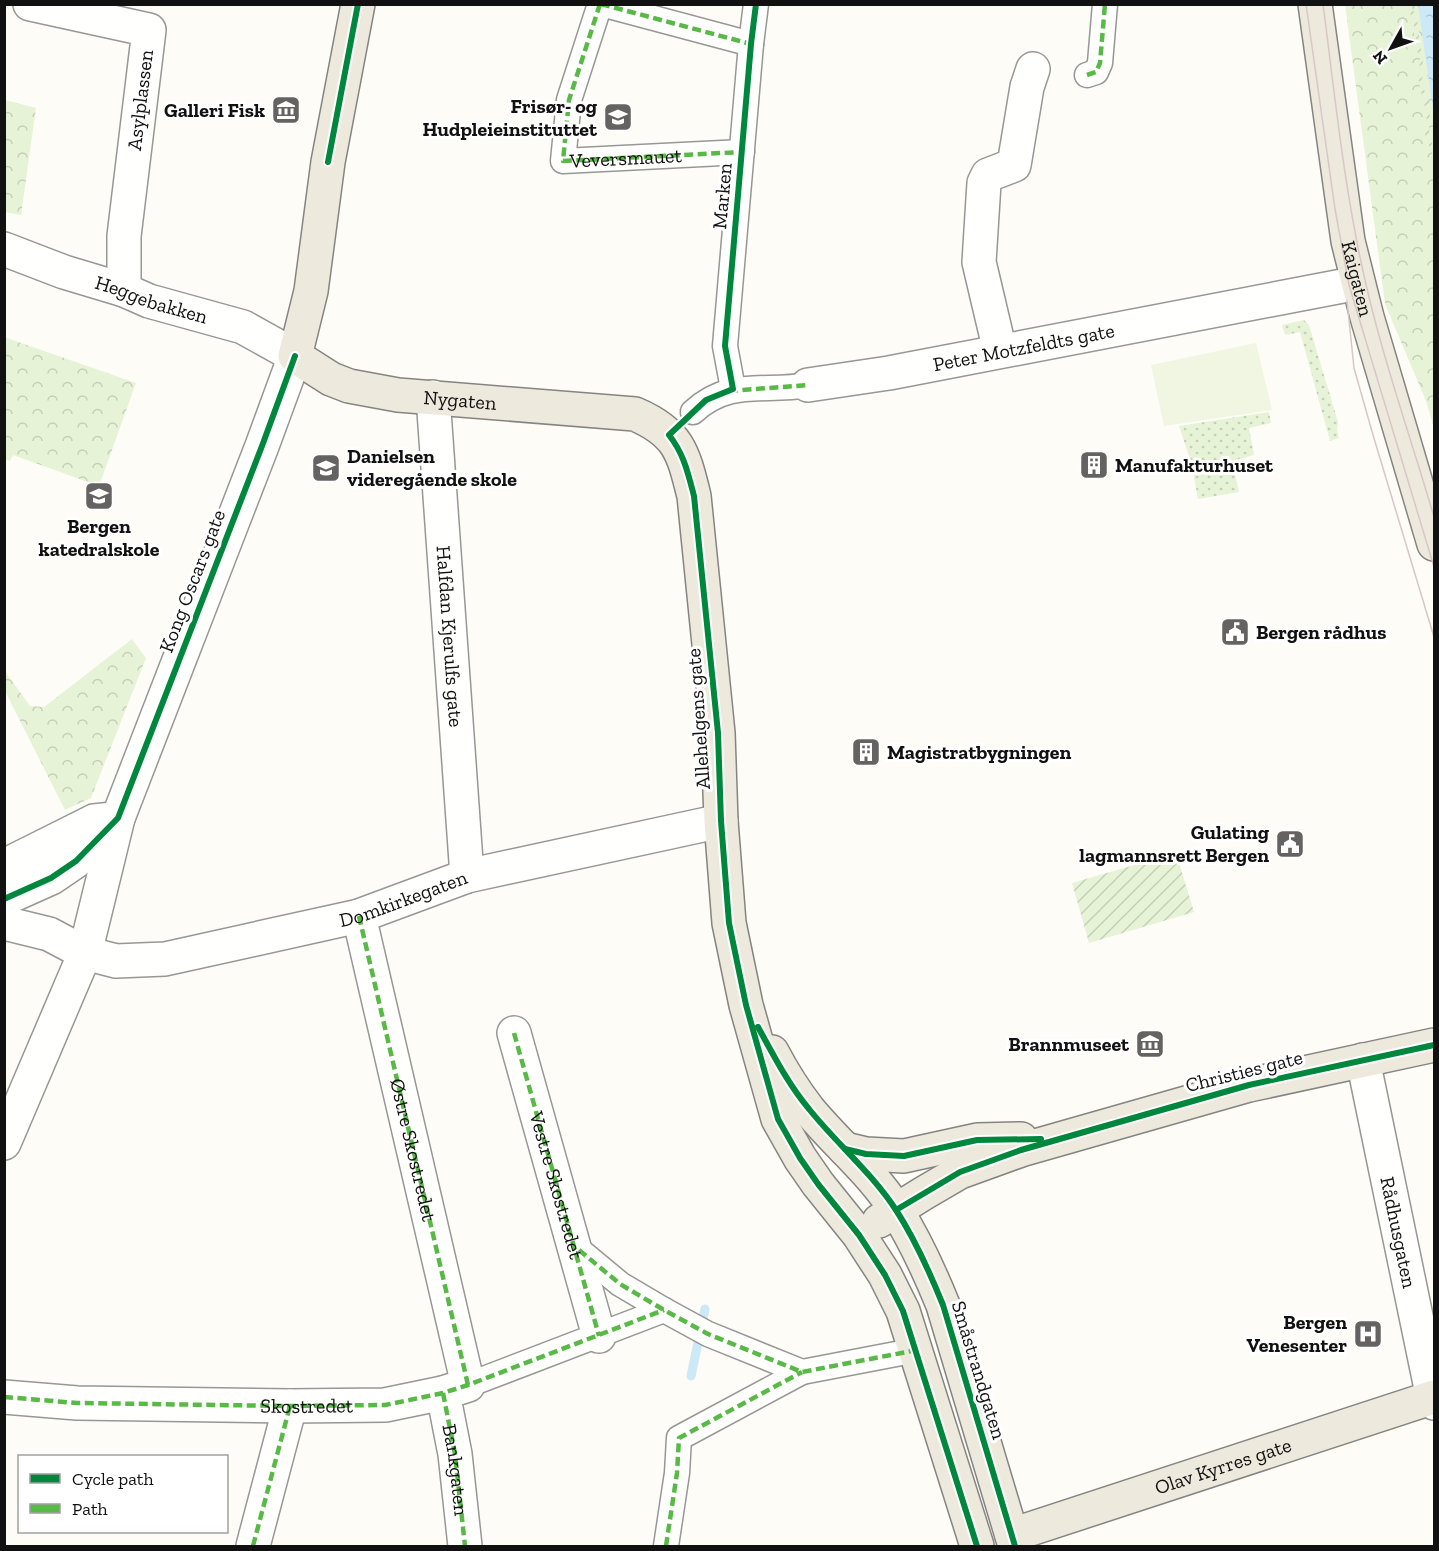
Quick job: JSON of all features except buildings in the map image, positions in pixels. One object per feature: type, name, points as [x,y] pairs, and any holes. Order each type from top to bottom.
[{"type":"main road","name":"Kong Oscars gate","points":[[294,356],[310,291],[328,162],[358,4]]},
{"type":"main road","name":"Kaigaten","points":[[1315,4],[1342,207],[1358,283],[1434,543]]},
{"type":"main road","name":"Nygaten","points":[[294,356],[331,379],[350,386],[398,395],[635,414]]},
{"type":"main road","name":"Allehelgens gate","points":[[635,414],[653,422],[679,447],[685,460],[694,496],[718,732],[721,821],[729,923],[746,1005],[778,1119],[818,1185],[860,1235]]},
{"type":"main road","name":"Allehelgens gate","points":[[746,1005],[790,1084],[809,1110],[896,1210]]},
{"type":"main road","name":"Christies gate","points":[[860,1235],[896,1210],[960,1172],[1004,1156],[1249,1085],[1434,1045]]},
{"type":"main road","name":"Christies gate","points":[[845,1149],[866,1154],[904,1156],[977,1140],[1065,1138]]},
{"type":"main road","name":"Småstrandgaten","points":[[896,1210],[931,1276],[943,1305],[956,1356],[1013,1541]]},
{"type":"main road","name":"Småstrandgaten","points":[[860,1235],[943,1305]]},
{"type":"main road","points":[[860,1235],[885,1275],[903,1311],[977,1546]]},
{"type":"main road","name":"Olav Kyrres gate","points":[[1013,1541],[1433,1394]]},
{"type":"street","name":"Asylplassen","points":[[30,4],[149,30],[124,236],[124,290]]},
{"type":"street","points":[[600,4],[751,44]]},
{"type":"street","name":"Veversmauet","points":[[600,4],[569,100],[563,161],[742,152]]},
{"type":"street","name":"Marken","points":[[733,389],[725,346],[756,4]]},
{"type":"street","points":[[1087,75],[1096,72],[1100,63],[1105,4]]},
{"type":"street","points":[[1000,351],[979,262],[984,183],[988,175],[1014,165],[1027,87],[1033,69]]},
{"type":"street","name":"Heggebakken","points":[[4,249],[64,272],[124,290],[149,301],[243,327],[294,356]]},
{"type":"street","name":"Peter Motzfeldts gate","points":[[693,411],[706,400],[733,389],[808,385],[889,373],[1358,283]]},
{"type":"street","name":"Kong Oscars gate","points":[[4,1143],[85,953],[118,818],[262,446],[294,356]]},
{"type":"street","name":"Halfdan Kjerulfs gate","points":[[433,397],[457,573],[466,687],[467,876]]},
{"type":"street","points":[[4,866],[94,821],[118,818]]},
{"type":"street","points":[[4,899],[51,878],[76,861],[118,818]]},
{"type":"street","name":"Domkirkegaten","points":[[4,923],[49,934],[85,953],[116,961],[165,959],[359,916],[467,876],[721,821]]},
{"type":"street","name":"Østre Skostredet","points":[[359,916],[455,1389]]},
{"type":"street","name":"Vestre Skostredet","points":[[514,1033],[599,1336]]},
{"type":"street","name":"Rådhusgaten","points":[[1363,1060],[1433,1394]]},
{"type":"street","points":[[579,1250],[620,1284],[664,1310],[708,1334],[802,1372]]},
{"type":"street","name":"Skostredet","points":[[4,1397],[77,1403],[385,1405],[455,1389],[664,1310]]},
{"type":"street","points":[[666,1546],[677,1473],[679,1438],[802,1372],[917,1350]]},
{"type":"street","name":"Bankgaten","points":[[455,1389],[455,1454],[465,1546]]},
{"type":"street","points":[[253,1546],[290,1406]]},
{"type":"green space","points":[[1345,5],[1434,5],[1434,428],[1426,401],[1385,304]]},
{"type":"green space","points":[[1407,5],[1411,5],[1417,23],[1418,40],[1414,37],[1414,23]]},
{"type":"green space","points":[[1419,45],[1423,54],[1422,83],[1430,107],[1429,135],[1434,149],[1434,158],[1425,135],[1427,116],[1419,83],[1420,56],[1415,48]]},
{"type":"green space","points":[[5,100],[36,108],[21,215],[5,212]]},
{"type":"green space","points":[[1304,320],[1309,325],[1338,422],[1339,438],[1330,441],[1300,332],[1285,335],[1282,325]]},
{"type":"green space","points":[[4,337],[136,383],[99,486],[13,455],[10,461],[5,459]]},
{"type":"green space","points":[[1256,343],[1272,410],[1164,426],[1151,365]]},
{"type":"green space","points":[[1269,412],[1271,423],[1249,428],[1254,455],[1232,461],[1239,492],[1198,499],[1191,462],[1179,426]]},
{"type":"green space","points":[[132,639],[146,658],[91,798],[65,810],[5,691],[5,671],[30,706],[44,707]]},
{"type":"green space","points":[[1176,853],[1194,912],[1089,943],[1072,883]]},
{"type":"water","points":[[1418,5],[1434,5],[1434,116]]},
{"type":"waterway","points":[[691,1376],[705,1309]]},
{"type":"tram line","points":[[1306,4],[1335,209],[1349,285],[1434,567]]},
{"type":"tram line","points":[[1323,4],[1346,177],[1365,280],[1389,369],[1434,517]]},
{"type":"tram line","points":[[1347,301],[1354,368],[1434,637]]},
{"type":"marked path","points":[[600,4],[569,100],[563,161],[742,152]]},
{"type":"marked path","points":[[601,4],[751,44]]},
{"type":"marked path","points":[[1087,75],[1096,72],[1100,63],[1105,4]]},
{"type":"marked path","points":[[729,391],[808,385]]},
{"type":"marked path","points":[[359,916],[468,1385]]},
{"type":"marked path","points":[[514,1033],[599,1336]]},
{"type":"marked path","points":[[579,1250],[620,1284],[664,1310],[708,1334],[802,1372],[917,1350]]},
{"type":"marked path","points":[[4,1397],[77,1403],[385,1405],[443,1393],[468,1385],[664,1310]]},
{"type":"marked path","points":[[666,1546],[677,1473],[679,1438],[802,1372]]},
{"type":"marked path","points":[[443,1393],[455,1454],[465,1546]]},
{"type":"marked path","points":[[253,1546],[290,1406]]},
{"type":"cycle path","points":[[328,162],[358,4]]},
{"type":"cycle path","points":[[756,4],[725,346],[733,389],[706,400],[669,435],[682,457],[694,496],[718,733],[721,821],[729,923],[746,1005],[778,1119],[818,1184],[859,1235],[885,1275],[903,1311],[977,1546]]},
{"type":"cycle path","points":[[4,899],[51,878],[76,861],[118,818],[295,356]]},
{"type":"cycle path","points":[[758,1027],[794,1090],[887,1196],[922,1256],[943,1305],[1015,1546]]},
{"type":"cycle path","points":[[896,1210],[960,1172],[1021,1150],[1249,1085],[1434,1045]]},
{"type":"cycle path","points":[[845,1149],[866,1154],[904,1156],[977,1140],[1041,1139]]},
{"type":"place","name":"Galleri Fisk","points":[[286,110]]},
{"type":"place","name":"Frisør- og Hudpleieinstituttet","points":[[618,117]]},
{"type":"place","name":"Manufakturhuset","points":[[1094,465]]},
{"type":"place","name":"Danielsen videregående skole","points":[[326,468]]},
{"type":"place","name":"Bergen katedralskole","points":[[99,496]]},
{"type":"place","name":"Bergen rådhus","points":[[1235,632]]},
{"type":"place","name":"Magistratbygningen","points":[[866,752]]},
{"type":"place","name":"Gulating lagmannsrett Bergen","points":[[1290,844]]},
{"type":"place","name":"Brannmuseet","points":[[1150,1044]]},
{"type":"place","name":"Bergen Venesenter","points":[[1368,1334]]}]
